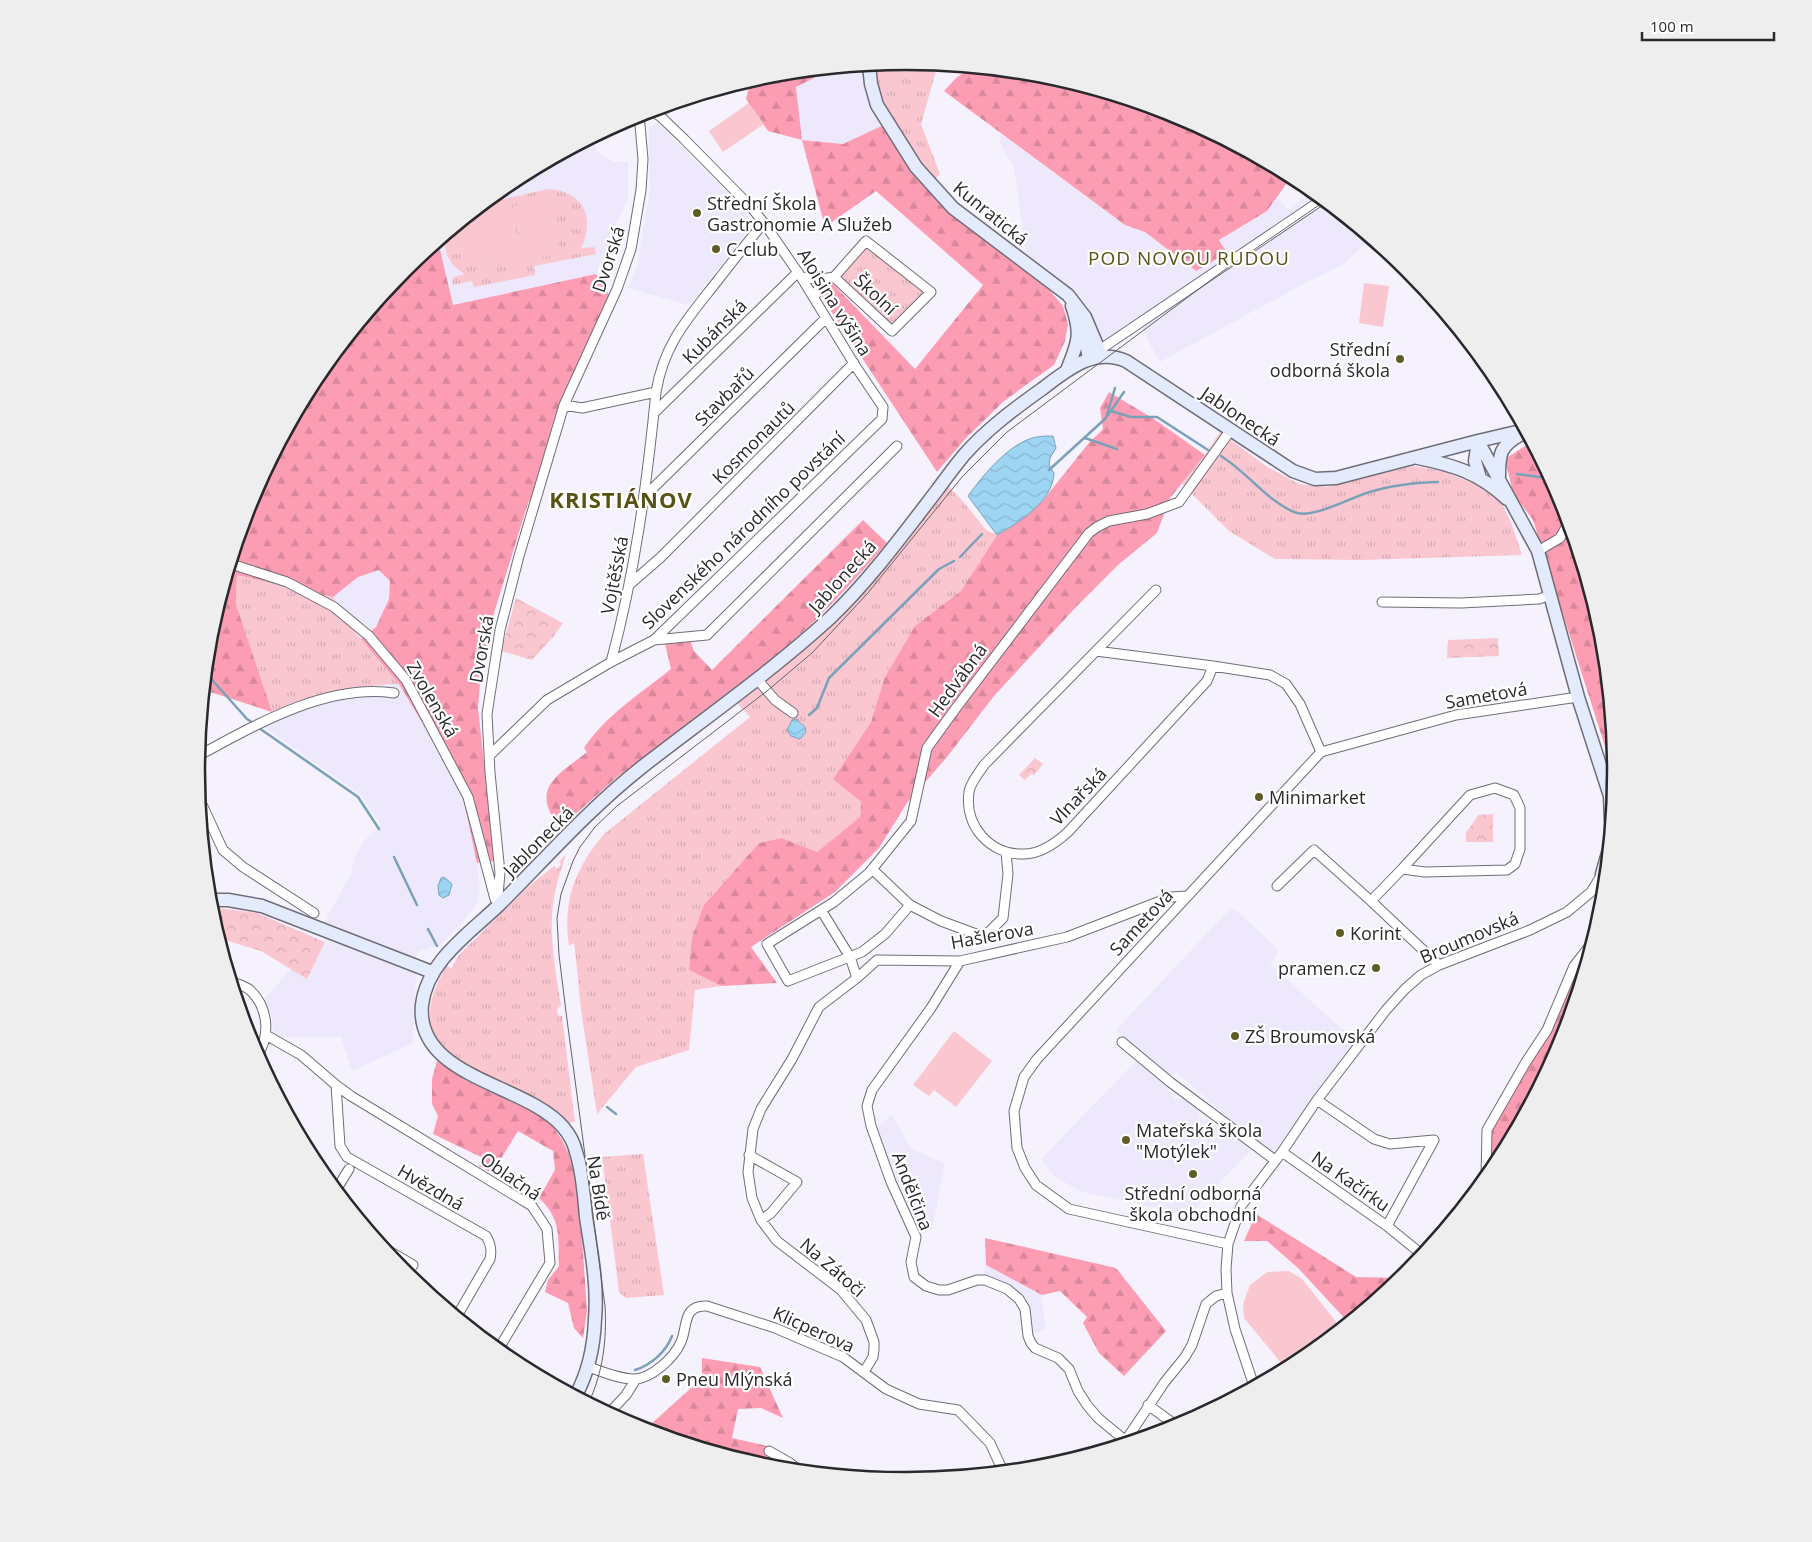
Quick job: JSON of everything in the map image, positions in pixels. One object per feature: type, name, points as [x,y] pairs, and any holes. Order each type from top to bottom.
[{"type":"street","name":"Kunratická","points":[[869,72],[877,105],[916,167],[953,208],[1068,294],[1080,316],[1086,338],[1096,355]]},
{"type":"street","name":"Aloisina výšina","points":[[659,115],[752,206],[800,275],[883,407]]},
{"type":"street","name":"Dvorská","points":[[497,906],[500,873],[486,714],[500,630],[519,556],[564,405],[617,290],[631,249],[637,225],[642,182],[643,159],[640,122]]},
{"type":"street","points":[[1096,355],[1317,204]]},
{"type":"street","name":"Vojtěšská","points":[[611,662],[630,584],[645,496],[658,377],[667,351],[682,325],[764,223]]},
{"type":"street","name":"Školní","points":[[800,275],[823,279],[834,277],[866,241],[931,292],[892,331],[834,277]]},
{"type":"street","name":"Kubánská","points":[[654,413],[800,275]]},
{"type":"street","points":[[814,298],[823,279]]},
{"type":"street","points":[[1067,370],[1075,350],[1078,324],[1068,294]]},
{"type":"street","name":"Stavbařů","points":[[645,496],[826,318]]},
{"type":"street","name":"Jablonecká","points":[[432,972],[464,937],[596,808],[639,769],[757,680],[798,647],[834,614],[886,554],[963,456],[990,428],[1067,370],[1096,355],[1118,357],[1135,365],[1230,431],[1293,471],[1315,479],[1336,478],[1519,432]]},
{"type":"street","name":"Kosmonautů","points":[[630,584],[660,558],[854,363]]},
{"type":"street","points":[[564,405],[582,408],[656,392]]},
{"type":"street","name":"Slovenského národního povstání","points":[[611,662],[654,640],[882,419],[883,407]]},
{"type":"street","name":"Hedvábná","points":[[850,957],[788,981],[767,944],[834,902],[872,869],[911,821],[927,748],[1089,533],[1109,522],[1147,514],[1179,502],[1230,431]]},
{"type":"street","points":[[1500,478],[1499,460],[1502,450],[1506,443],[1520,434]]},
{"type":"street","points":[[1478,441],[1475,462],[1480,478]]},
{"type":"street","points":[[1478,441],[1500,478],[1538,551],[1578,697],[1606,785]]},
{"type":"street","points":[[654,640],[706,635],[897,446]]},
{"type":"street","points":[[1413,458],[1449,464],[1480,478],[1496,489],[1515,508]]},
{"type":"street","points":[[1538,551],[1560,538],[1564,530]]},
{"type":"street","name":"Zvolenská","points":[[236,566],[287,582],[334,607],[369,636],[406,680],[468,797],[497,906]]},
{"type":"street","points":[[872,869],[910,905],[941,921],[976,934],[988,933],[1004,918],[1008,874],[1006,852],[988,843],[973,825],[969,810],[969,790],[984,765],[1156,590]]},
{"type":"street","points":[[1382,602],[1461,602],[1539,599],[1551,596]]},
{"type":"street","points":[[1096,651],[1270,675],[1286,684],[1300,704],[1321,752]]},
{"type":"street","points":[[489,756],[548,700],[611,662]]},
{"type":"street","name":"Vlnařská","points":[[1006,852],[1026,854],[1050,846],[1068,832],[1207,681],[1212,666]]},
{"type":"street","points":[[757,680],[775,700],[792,713]]},
{"type":"street","points":[[206,752],[257,724],[326,698],[358,691],[376,690],[394,693]]},
{"type":"street","points":[[381,696],[411,690]]},
{"type":"street","name":"Sametová","points":[[1228,1244],[1069,1209],[1036,1185],[1025,1168],[1017,1148],[1014,1111],[1024,1077],[1037,1059],[1321,752],[1456,715],[1578,697]]},
{"type":"street","points":[[1371,901],[1470,795],[1495,788],[1514,795],[1520,808],[1520,849],[1515,864],[1507,870],[1425,872],[1402,869]]},
{"type":"street","points":[[207,815],[223,850],[243,867],[314,913]]},
{"type":"street","points":[[1277,886],[1314,850],[1439,965]]},
{"type":"street","name":"Broumovská","points":[[1252,1380],[1235,1330],[1227,1293],[1228,1244],[1241,1206],[1282,1152],[1317,1100],[1405,989],[1439,965],[1530,930],[1567,912],[1591,892],[1598,883]]},
{"type":"street","name":"Hašlerova","points":[[749,1155],[753,1129],[761,1109],[792,1059],[819,1007],[857,978],[876,960],[960,961],[1067,937],[1171,897],[1187,896]]},
{"type":"street","points":[[217,900],[262,906],[432,972]]},
{"type":"street","points":[[850,957],[862,952],[885,934],[910,905]]},
{"type":"street","points":[[821,910],[850,957],[857,978]]},
{"type":"street","points":[[1486,1164],[1487,1130],[1524,1064],[1547,1030],[1574,966],[1582,956]]},
{"type":"street","name":"Andělčina","points":[[960,961],[931,1008],[872,1090],[867,1106],[871,1126],[890,1182],[916,1237],[911,1262],[914,1277],[926,1286],[939,1290],[954,1288],[977,1280],[985,1280],[1007,1290],[1019,1299],[1025,1309],[1028,1336],[1031,1344],[1035,1348],[1058,1358],[1069,1369],[1078,1391],[1087,1405],[1098,1418],[1122,1438]]},
{"type":"street","name":"Na Bídě","points":[[432,972],[423,999],[422,1014],[423,1025],[428,1037],[439,1051],[461,1070],[548,1114],[562,1126],[572,1141],[577,1154],[596,1298],[595,1324],[589,1367],[578,1391]]},
{"type":"street","points":[[239,985],[248,989],[261,1003],[265,1018],[266,1035],[261,1046]]},
{"type":"street","name":"Oblačná","points":[[266,1035],[301,1055],[336,1085],[532,1206],[547,1229],[550,1263],[502,1343]]},
{"type":"street","points":[[1122,1042],[1170,1082],[1276,1160]]},
{"type":"street","name":"Hvězdná","points":[[336,1085],[340,1146],[347,1157],[486,1236],[491,1245],[490,1259],[460,1311]]},
{"type":"street","name":"Na Kačírku","points":[[1282,1152],[1387,1226],[1434,1140],[1390,1144],[1374,1139],[1317,1100]]},
{"type":"street","points":[[749,1155],[797,1182],[771,1214],[761,1220]]},
{"type":"street","name":"Na Zátoči","points":[[749,1155],[748,1172],[752,1198],[761,1220],[777,1241],[841,1290],[866,1320],[874,1342],[874,1349],[864,1372]]},
{"type":"street","points":[[340,1184],[349,1169]]},
{"type":"street","points":[[1387,1226],[1417,1250]]},
{"type":"street","points":[[403,1260],[412,1265],[411,1268]]},
{"type":"street","points":[[1129,1435],[1148,1405],[1192,1345],[1206,1304],[1216,1296],[1227,1293]]},
{"type":"street","name":"Klicperova","points":[[636,1379],[652,1375],[676,1350],[682,1340],[687,1315],[691,1310],[701,1305],[707,1306],[775,1328],[843,1357],[886,1389],[920,1404],[958,1410],[990,1443],[1000,1465]]},
{"type":"street","points":[[589,1367],[615,1376],[636,1379],[626,1395],[614,1408]]},
{"type":"street","points":[[1148,1405],[1170,1420]]},
{"type":"street","points":[[769,1451],[788,1462]]},
{"type":"shaded area","points":[[871,72],[888,123],[843,144],[802,140],[796,87],[819,76]]},
{"type":"shaded area","name":"Střední Škola Gastronomie A Služeb","points":[[658,124],[746,210],[750,224],[746,234],[689,305],[628,288],[637,267],[650,191],[649,126]]},
{"type":"shaded area","points":[[1001,134],[1125,225],[1145,232],[1196,271],[1227,253],[1219,240],[1267,211],[1277,197],[1289,211],[1306,196],[1367,243],[1341,266],[1309,281],[1160,362],[1148,341],[1141,322],[1099,350],[1085,317],[1028,265],[1014,168],[1000,142]]},
{"type":"shaded area","points":[[594,143],[596,151],[613,162],[628,162],[628,197],[596,274],[453,305],[440,248],[479,215],[517,188]]},
{"type":"shaded area","points":[[379,569],[390,581],[389,599],[376,627],[361,639],[349,625],[333,597],[358,577]]},
{"type":"shaded area","points":[[399,684],[444,759],[463,797],[477,863],[480,890],[476,905],[462,923],[440,945],[417,952],[413,1043],[352,1071],[341,1037],[284,1038],[273,1033],[272,1017],[264,1000],[291,969],[307,979],[325,942],[327,917],[350,876],[356,854],[366,839],[381,825],[360,794],[261,725],[299,708],[377,685]]},
{"type":"shaded area","name":"ZŠ Broumovská","points":[[1231,908],[1237,911],[1278,949],[1276,957],[1270,964],[1355,1041],[1274,1152],[1262,1149],[1177,1072],[1169,1077],[1130,1045],[1116,1030]]},
{"type":"shaded area","name":"Mateřská škola \"Motýlek\"","points":[[1139,1058],[1165,1082],[1165,1086],[1175,1099],[1184,1099],[1201,1111],[1198,1116],[1205,1121],[1207,1118],[1216,1127],[1225,1127],[1251,1150],[1196,1207],[1181,1213],[1082,1192],[1055,1177],[1041,1159]]},
{"type":"shaded area","points":[[892,1115],[910,1148],[945,1164],[932,1230],[910,1237],[896,1208],[870,1133]]},
{"type":"shaded area","points":[[986,1265],[1042,1295],[1045,1330],[1032,1334],[1026,1304],[982,1277]]},
{"type":"green space","points":[[936,71],[921,124],[940,174],[930,184],[881,112],[871,72]]},
{"type":"green space","points":[[963,73],[1043,83],[1131,107],[1174,123],[1216,142],[1287,183],[1267,211],[1219,240],[1227,253],[1196,271],[1145,232],[1125,225],[944,91]]},
{"type":"green space","points":[[819,76],[796,87],[802,140],[768,131],[746,99],[749,88]]},
{"type":"green space","points":[[749,103],[764,124],[723,152],[709,131]]},
{"type":"green space","points":[[888,123],[930,184],[1028,265],[1063,306],[1068,324],[1065,341],[1054,365],[1004,401],[966,438],[937,472],[818,291],[831,282],[915,369],[983,285],[876,191],[825,227],[802,140],[843,144]]},
{"type":"green space","points":[[548,189],[570,195],[578,201],[586,217],[587,226],[581,248],[594,247],[596,254],[534,266],[535,275],[474,287],[472,281],[453,285],[452,278],[465,274],[452,263],[446,253],[445,243],[500,200]]},
{"type":"green space","points":[[548,198],[560,254],[525,261],[513,206]]},
{"type":"green space","points":[[511,206],[522,262],[489,269],[486,260],[464,265],[457,233],[463,229],[479,225],[478,216],[484,212]]},
{"type":"green space","points":[[866,243],[925,292],[891,324],[836,276]]},
{"type":"green space","points":[[440,248],[453,305],[596,274],[610,296],[556,414],[534,494],[528,503],[494,613],[481,671],[478,708],[495,861],[477,863],[463,797],[444,759],[399,684],[361,639],[376,627],[389,599],[390,581],[379,570],[358,577],[333,597],[237,575],[236,604],[272,712],[210,692],[218,634],[242,546],[258,503],[277,461],[299,420],[350,344],[410,275]]},
{"type":"green space","points":[[1364,283],[1389,286],[1383,327],[1359,323]]},
{"type":"green space","points":[[1109,392],[1154,419],[1205,455],[1170,498],[1157,533],[1118,565],[1076,607],[994,696],[947,757],[907,803],[879,848],[835,892],[751,947],[777,983],[721,986],[689,970],[692,938],[704,905],[759,843],[782,838],[817,852],[860,817],[861,802],[833,779],[871,722],[884,679],[915,626],[961,591],[997,535],[1009,528],[1044,499],[1088,444],[1103,429],[1100,408]]},
{"type":"green space","points":[[1220,432],[1266,466],[1299,484],[1327,487],[1413,466],[1443,471],[1480,486],[1499,499],[1511,522],[1522,555],[1361,560],[1275,559],[1229,531],[1182,484]]},
{"type":"green space","points":[[1526,445],[1554,503],[1570,546],[1594,634],[1601,680],[1606,750],[1533,520],[1513,493],[1505,459]]},
{"type":"green space","points":[[938,476],[961,499],[986,530],[997,535],[961,591],[915,627],[884,679],[871,722],[833,779],[861,802],[860,817],[817,852],[782,838],[759,843],[704,905],[689,970],[721,986],[695,990],[689,1050],[636,1067],[597,1114],[581,1010],[574,943],[569,946],[567,930],[570,899],[579,872],[594,846],[604,834],[750,717],[727,693],[788,646],[835,602],[872,562]]},
{"type":"green space","points":[[863,520],[887,543],[834,602],[775,656],[616,778],[560,828],[551,814],[547,803],[547,793],[551,784],[566,768],[587,752],[584,748],[613,715],[671,669],[665,644],[690,640],[694,651],[712,670]]},
{"type":"green space","points":[[237,575],[333,597],[349,625],[399,684],[377,685],[323,694],[272,712],[236,604]]},
{"type":"green space","points":[[516,598],[563,623],[532,660],[501,651]]},
{"type":"green space","points":[[1498,638],[1499,656],[1447,658],[1448,640]]},
{"type":"green space","points":[[1035,758],[1043,764],[1034,775],[1031,774],[1025,780],[1019,775]]},
{"type":"green space","points":[[1493,814],[1493,842],[1466,842],[1466,832],[1479,815]]},
{"type":"green space","points":[[566,854],[554,899],[552,930],[554,960],[561,1006],[557,1009],[558,1015],[562,1016],[575,1122],[567,1123],[546,1105],[465,1065],[444,1049],[432,1028],[432,1001],[447,965],[451,969],[458,956],[529,886],[554,866],[557,869],[561,864],[559,862]]},
{"type":"green space","points":[[218,908],[257,913],[325,942],[307,979],[261,951],[226,940]]},
{"type":"green space","points":[[1580,961],[1570,996],[1554,1039],[1535,1081],[1513,1122],[1492,1155],[1490,1155],[1490,1131]]},
{"type":"green space","points":[[954,1031],[992,1061],[956,1107],[934,1090],[929,1096],[913,1085]]},
{"type":"green space","points":[[437,1061],[465,1080],[531,1111],[553,1127],[562,1140],[571,1159],[581,1222],[587,1311],[583,1338],[574,1328],[568,1303],[545,1292],[548,1280],[559,1266],[558,1238],[555,1222],[552,1214],[539,1198],[555,1170],[553,1151],[518,1131],[492,1173],[479,1166],[483,1158],[433,1134],[438,1116],[432,1104],[432,1079]]},
{"type":"green space","points":[[643,1154],[664,1295],[626,1298],[619,1292],[602,1157]]},
{"type":"green space","points":[[1256,1214],[1356,1277],[1390,1278],[1344,1318],[1298,1268],[1267,1241],[1244,1241]]},
{"type":"green space","points":[[985,1238],[1116,1268],[1166,1331],[1124,1376],[1099,1353],[1083,1323],[1087,1317],[1060,1291],[1042,1295],[986,1265]]},
{"type":"green space","points":[[1289,1271],[1302,1279],[1337,1323],[1281,1363],[1244,1318],[1243,1304],[1250,1285],[1267,1272]]},
{"type":"green space","points":[[702,1358],[760,1367],[783,1418],[761,1408],[738,1409],[732,1438],[767,1446],[765,1455],[775,1460],[725,1448],[651,1424],[702,1378]]},
{"type":"water","points":[[1053,436],[1056,448],[1050,458],[1049,465],[1054,473],[1048,493],[1034,510],[997,535],[968,496],[981,478],[998,460],[1017,445],[1037,437]]},
{"type":"water","points":[[796,719],[805,727],[806,732],[800,739],[791,736],[787,730],[792,720]]},
{"type":"water","points":[[444,877],[452,884],[449,895],[443,898],[439,895],[438,886],[441,878]]},
{"type":"waterway","points":[[1049,470],[1106,418],[1115,388]]},
{"type":"waterway","points":[[1108,415],[1124,392]]},
{"type":"waterway","points":[[1111,411],[1131,417],[1157,417],[1208,450]]},
{"type":"waterway","points":[[1085,438],[1117,449]]},
{"type":"waterway","points":[[1221,456],[1274,500],[1284,507],[1302,514],[1321,511],[1377,490],[1438,482]]},
{"type":"waterway","points":[[1517,474],[1542,477]]},
{"type":"waterway","points":[[960,557],[982,534]]},
{"type":"waterway","points":[[809,715],[817,708],[829,678],[939,569],[954,561]]},
{"type":"waterway","points":[[211,679],[247,719],[255,724]]},
{"type":"waterway","points":[[259,728],[358,797],[379,829]]},
{"type":"waterway","points":[[394,857],[417,905]]},
{"type":"waterway","points":[[428,929],[437,946]]},
{"type":"waterway","points":[[607,1107],[616,1114]]},
{"type":"waterway","points":[[635,1370],[647,1365],[657,1357],[666,1347],[672,1336]]},
{"type":"tram line","points":[[591,1397],[598,1379],[603,1355],[605,1306],[566,1012],[559,955],[557,918],[561,894],[580,847],[595,827],[617,806],[767,691],[812,653],[867,594],[962,477],[1007,432],[1223,271],[1319,205]]},
{"type":"place","name":"Střední Škola Gastronomie A Služeb","points":[[697,213]]},
{"type":"place","name":"C-club","points":[[716,249]]},
{"type":"place","name":"Střední odborná škola","points":[[1400,359]]},
{"type":"place","name":"Minimarket","points":[[1259,797]]},
{"type":"place","name":"Korint","points":[[1340,933]]},
{"type":"place","name":"pramen.cz","points":[[1376,968]]},
{"type":"place","name":"ZŠ Broumovská","points":[[1235,1036]]},
{"type":"place","name":"Mateřská škola \"Motýlek\"","points":[[1126,1140]]},
{"type":"place","name":"Střední odborná škola obchodní","points":[[1193,1174]]},
{"type":"place","name":"Pneu Mlýnská","points":[[666,1379]]},
{"type":"district","name":"POD NOVOU RUDOU","points":[[1189,258]]},
{"type":"district","name":"KRISTIÁNOV","points":[[621,499]]}]
